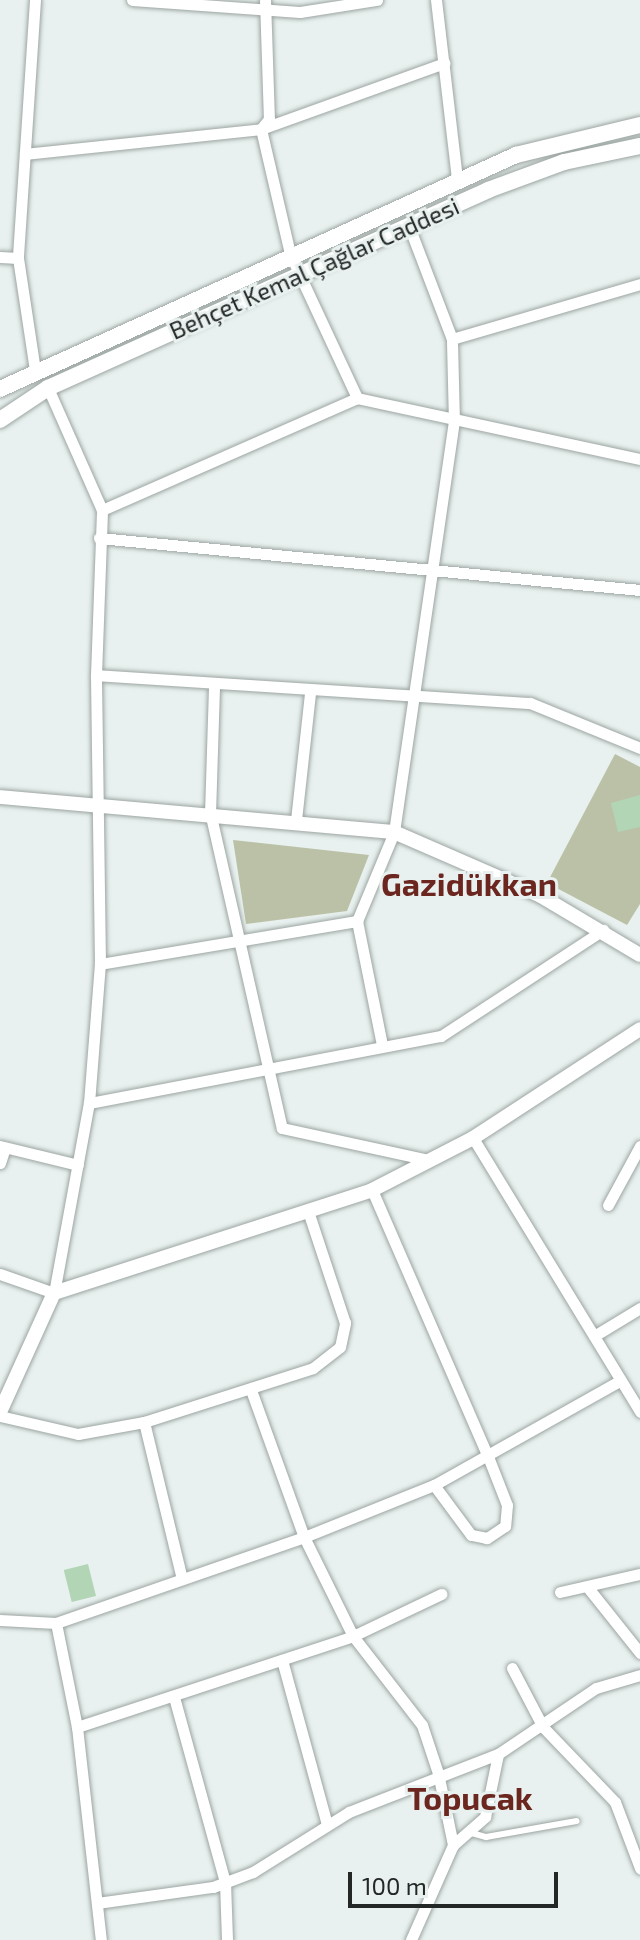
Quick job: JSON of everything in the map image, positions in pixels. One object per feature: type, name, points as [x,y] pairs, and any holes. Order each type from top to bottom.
[{"type":"main road","name":"Behçet Kemal Çağlar Caddesi","points":[[0,389],[516,155],[640,125]]},
{"type":"main road","name":"Behçet Kemal Çağlar Caddesi","points":[[0,420],[48,388],[408,224],[564,162],[640,146]]},
{"type":"street","points":[[35,0],[18,258],[35,371]]},
{"type":"street","points":[[132,0],[265,5],[377,0]]},
{"type":"street","points":[[436,0],[457,180]]},
{"type":"street","points":[[261,129],[269,119],[265,5]]},
{"type":"street","points":[[25,154],[261,129],[444,63]]},
{"type":"street","points":[[261,129],[290,255],[357,398]]},
{"type":"street","points":[[382,1045],[357,921],[394,832],[417,699],[431,569],[454,420],[452,339],[408,224]]},
{"type":"street","points":[[0,257],[18,258]]},
{"type":"street","points":[[452,339],[640,284]]},
{"type":"street","points":[[48,388],[102,510],[96,675],[100,964],[89,1103],[54,1293],[0,1414],[78,1434],[144,1422],[313,1368],[340,1347],[345,1323],[309,1214]]},
{"type":"street","points":[[102,510],[357,398],[640,459]]},
{"type":"street","points":[[99,538],[640,590]]},
{"type":"street","points":[[96,675],[214,687],[530,703],[640,748]]},
{"type":"street","points":[[214,687],[210,812],[263,1067],[282,1128],[429,1160]]},
{"type":"street","points":[[296,820],[310,693]]},
{"type":"street","points":[[0,797],[96,801],[394,832],[637,948]]},
{"type":"street","points":[[100,964],[357,921]]},
{"type":"street","points":[[89,1103],[263,1067],[441,1036],[603,930]]},
{"type":"street","points":[[0,1274],[54,1293],[309,1214],[372,1190],[473,1138],[640,1029]]},
{"type":"street","points":[[473,1138],[640,1412]]},
{"type":"street","points":[[608,1205],[640,1146]]},
{"type":"street","points":[[0,1163],[3,1147],[78,1165]]},
{"type":"street","points":[[372,1190],[487,1454],[508,1512],[498,1534],[471,1535],[434,1485]]},
{"type":"street","points":[[594,1336],[640,1308]]},
{"type":"street","points":[[0,1620],[56,1623],[181,1575],[304,1537],[434,1485],[621,1380]]},
{"type":"street","points":[[251,1390],[304,1537],[353,1636],[422,1725],[438,1773],[453,1845]]},
{"type":"street","points":[[144,1422],[181,1575]]},
{"type":"street","points":[[560,1592],[589,1589],[640,1574]]},
{"type":"street","points":[[589,1589],[640,1653]]},
{"type":"street","points":[[77,1727],[353,1636],[441,1594]]},
{"type":"street","points":[[56,1623],[77,1727],[101,1940]]},
{"type":"street","points":[[282,1660],[327,1825]]},
{"type":"street","points":[[512,1668],[543,1727],[615,1802],[640,1868]]},
{"type":"street","points":[[97,1903],[225,1882],[327,1825],[438,1773],[498,1754],[543,1727],[596,1688],[640,1675]]},
{"type":"street","points":[[174,1697],[225,1882],[227,1940]]},
{"type":"street","points":[[411,1940],[453,1845],[485,1817],[498,1754]]},
{"type":"lane","points":[[468,1832],[486,1837],[577,1821]]},
{"type":"green space","points":[[615,754],[640,767],[640,904],[627,925],[547,883]]},
{"type":"green space","points":[[233,840],[369,855],[347,911],[246,924]]},
{"type":"building","points":[[640,795],[640,827],[618,832],[611,803]]},
{"type":"building","points":[[88,1564],[96,1596],[72,1602],[64,1570]]},
{"type":"district","name":"Gazidükkan","points":[[469,883]]},
{"type":"district","name":"Topucak","points":[[470,1797]]}]
